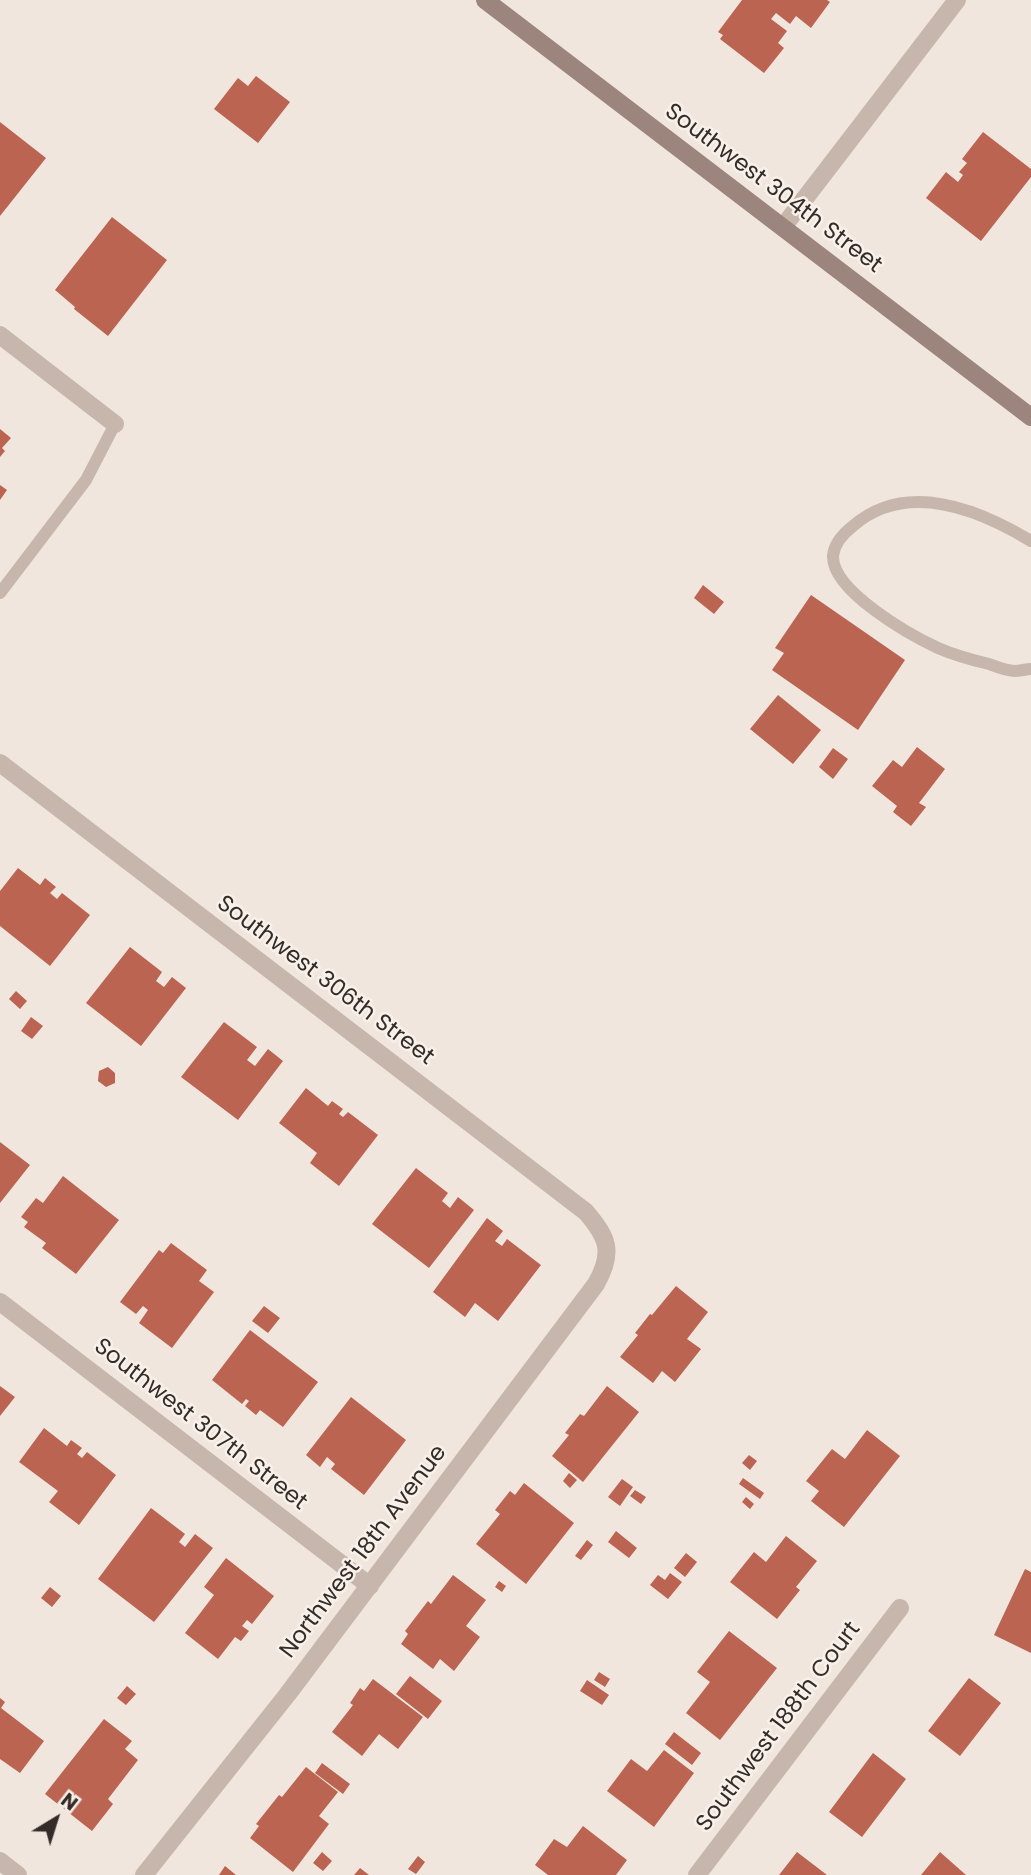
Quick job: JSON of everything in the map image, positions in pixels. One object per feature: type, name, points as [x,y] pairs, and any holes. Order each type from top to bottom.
[{"type":"street","name":"Southwest 304th Street","points":[[485,0],[1031,417]]},
{"type":"street","points":[[783,227],[957,0]]},
{"type":"street","points":[[0,335],[115,424]]},
{"type":"street","name":"Southwest 306th Street","points":[[0,763],[586,1212],[601,1231],[607,1249]]},
{"type":"street","name":"Northwest 18th Avenue","points":[[144,1875],[287,1695],[596,1284],[606,1267],[607,1249]]},
{"type":"street","name":"Southwest 307th Street","points":[[0,1302],[370,1586]]},
{"type":"street","name":"Southwest 188th Court","points":[[697,1875],[900,1608]]},
{"type":"street","points":[[0,1861],[18,1875]]},
{"type":"lane","points":[[0,593],[86,480],[115,424]]},
{"type":"lane","points":[[1031,541],[965,509],[902,501],[879,508],[863,517],[841,536],[833,555],[837,576],[855,594],[895,625],[940,648],[978,661],[1014,671],[1031,668]]},
{"type":"building","points":[[742,0],[830,2],[811,28],[796,16],[790,24],[776,13],[771,19],[787,31],[778,43],[784,48],[764,73],[720,39],[723,35],[718,32]]},
{"type":"building","points":[[256,76],[290,102],[258,143],[214,109],[238,78],[248,86]]},
{"type":"building","points":[[0,122],[46,158],[0,216]]},
{"type":"building","points":[[983,132],[1031,169],[1031,177],[981,241],[926,198],[946,172],[958,182],[963,175],[959,172],[967,163],[962,159]]},
{"type":"building","points":[[112,217],[167,260],[108,336],[55,290]]},
{"type":"building","points":[[0,429],[11,438],[2,448],[5,451],[0,457]]},
{"type":"building","points":[[0,485],[7,490],[0,500]]},
{"type":"building","points":[[703,585],[724,602],[714,614],[694,598]]},
{"type":"building","points":[[811,595],[905,660],[858,730],[772,670],[784,653],[775,648]]},
{"type":"building","points":[[778,695],[821,730],[793,764],[750,729]]},
{"type":"building","points":[[917,747],[945,769],[919,803],[926,807],[911,826],[893,812],[897,806],[872,786],[893,760],[902,767]]},
{"type":"building","points":[[833,748],[848,759],[833,779],[819,767]]},
{"type":"building","points":[[18,868],[40,885],[45,878],[56,887],[50,893],[57,899],[62,893],[90,915],[50,966],[0,926],[0,891]]},
{"type":"building","points":[[130,947],[162,972],[156,981],[164,987],[172,977],[186,988],[141,1046],[86,1003]]},
{"type":"building","points":[[16,991],[27,1001],[20,1009],[9,999]]},
{"type":"building","points":[[31,1017],[43,1026],[32,1039],[21,1031]]},
{"type":"building","points":[[224,1022],[257,1047],[247,1060],[255,1066],[268,1049],[283,1061],[238,1120],[181,1077]]},
{"type":"building","points":[[108,1067],[115,1073],[115,1083],[106,1087],[98,1081],[99,1071]]},
{"type":"building","points":[[306,1088],[328,1106],[332,1101],[343,1109],[339,1114],[343,1117],[348,1112],[378,1135],[339,1186],[310,1163],[317,1153],[279,1123]]},
{"type":"building","points":[[0,1142],[30,1165],[0,1203]]},
{"type":"building","points":[[416,1168],[448,1193],[442,1201],[450,1208],[458,1197],[474,1210],[429,1268],[372,1224]]},
{"type":"building","points":[[63,1176],[119,1220],[76,1274],[42,1248],[46,1243],[24,1227],[28,1222],[21,1217],[36,1198],[43,1203]]},
{"type":"building","points":[[487,1218],[503,1231],[495,1241],[502,1246],[507,1239],[541,1265],[498,1321],[475,1303],[465,1317],[433,1292]]},
{"type":"building","points":[[171,1243],[207,1270],[199,1281],[214,1292],[172,1348],[139,1323],[148,1310],[143,1306],[136,1314],[120,1302],[159,1250],[163,1253]]},
{"type":"building","points":[[676,1286],[708,1312],[687,1339],[701,1349],[675,1382],[662,1371],[653,1383],[620,1357],[638,1335],[635,1333]]},
{"type":"building","points":[[264,1306],[280,1318],[268,1333],[252,1321]]},
{"type":"building","points":[[250,1330],[318,1382],[283,1427],[260,1410],[256,1415],[245,1406],[249,1401],[246,1399],[242,1404],[212,1380]]},
{"type":"building","points":[[0,1386],[15,1397],[0,1416]]},
{"type":"building","points":[[607,1386],[639,1412],[583,1482],[552,1456],[569,1435],[565,1433],[580,1414],[584,1416]]},
{"type":"building","points":[[351,1397],[406,1440],[364,1495],[331,1469],[335,1464],[327,1457],[320,1467],[306,1455]]},
{"type":"building","points":[[44,1428],[67,1446],[71,1440],[82,1448],[77,1454],[82,1458],[87,1452],[116,1475],[79,1525],[49,1502],[58,1491],[19,1462]]},
{"type":"building","points":[[867,1430],[900,1456],[844,1527],[811,1501],[819,1491],[806,1481],[832,1449],[845,1459]]},
{"type":"building","points":[[749,1455],[757,1461],[750,1470],[742,1463]]},
{"type":"building","points":[[569,1473],[577,1480],[570,1488],[563,1481]]},
{"type":"building","points":[[743,1478],[764,1493],[760,1499],[739,1484]]},
{"type":"building","points":[[622,1479],[633,1487],[620,1506],[608,1497]]},
{"type":"building","points":[[524,1483],[574,1523],[526,1584],[476,1544],[500,1514],[495,1510],[510,1491],[515,1495]]},
{"type":"building","points":[[635,1490],[646,1497],[641,1504],[630,1496]]},
{"type":"building","points":[[746,1497],[754,1504],[750,1509],[742,1502]]},
{"type":"building","points":[[151,1508],[185,1534],[179,1542],[185,1547],[195,1534],[213,1548],[154,1622],[98,1579]]},
{"type":"building","points":[[616,1531],[637,1548],[629,1558],[608,1542]]},
{"type":"building","points":[[786,1536],[817,1561],[796,1587],[800,1590],[777,1619],[730,1582],[754,1552],[766,1562]]},
{"type":"building","points":[[587,1540],[593,1545],[581,1560],[575,1556]]},
{"type":"building","points":[[686,1553],[697,1562],[685,1577],[674,1568]]},
{"type":"building","points":[[226,1558],[274,1596],[252,1624],[247,1620],[242,1626],[249,1631],[241,1641],[235,1637],[218,1659],[185,1633],[214,1595],[204,1587]]},
{"type":"building","points":[[1025,1569],[1031,1572],[1031,1653],[994,1635]]},
{"type":"building","points":[[670,1573],[682,1582],[668,1599],[650,1585],[658,1575],[665,1580]]},
{"type":"building","points":[[453,1575],[486,1600],[466,1626],[480,1637],[454,1671],[440,1659],[433,1669],[401,1644],[408,1634],[405,1631],[428,1601],[431,1604]]},
{"type":"building","points":[[499,1581],[506,1586],[502,1592],[495,1587]]},
{"type":"building","points":[[50,1587],[61,1596],[52,1607],[41,1598]]},
{"type":"building","points":[[729,1631],[777,1668],[720,1740],[686,1713],[710,1682],[697,1672]]},
{"type":"building","points":[[599,1672],[610,1679],[605,1687],[594,1680]]},
{"type":"building","points":[[410,1676],[442,1701],[428,1719],[396,1694]]},
{"type":"building","points":[[969,1678],[1001,1703],[960,1756],[928,1731]]},
{"type":"building","points":[[373,1679],[423,1717],[398,1749],[379,1734],[362,1756],[332,1732],[353,1705],[350,1703],[360,1688],[364,1691]]},
{"type":"building","points":[[587,1680],[609,1695],[602,1705],[580,1691]]},
{"type":"building","points":[[127,1686],[136,1694],[126,1705],[117,1698]]},
{"type":"building","points":[[0,1698],[5,1702],[1,1708],[44,1741],[20,1773],[0,1759]]},
{"type":"building","points":[[104,1719],[132,1741],[125,1749],[138,1760],[108,1799],[113,1804],[92,1831],[45,1794]]},
{"type":"building","points":[[674,1732],[701,1753],[692,1765],[665,1744]]},
{"type":"building","points":[[664,1750],[694,1773],[654,1827],[607,1791],[631,1759],[647,1771]]},
{"type":"building","points":[[873,1753],[906,1779],[862,1837],[829,1812]]},
{"type":"building","points":[[322,1763],[350,1784],[343,1794],[315,1773]]},
{"type":"building","points":[[306,1767],[338,1792],[319,1816],[329,1824],[293,1872],[250,1838],[259,1826],[256,1824]]},
{"type":"building","points":[[583,1826],[627,1860],[616,1875],[548,1875],[535,1865],[554,1839],[567,1847]]},
{"type":"building","points":[[322,1852],[332,1861],[323,1871],[313,1863]]},
{"type":"building","points":[[797,1852],[827,1875],[779,1875]]},
{"type":"building","points":[[940,1852],[966,1875],[921,1875]]},
{"type":"building","points":[[418,1856],[425,1862],[416,1874],[408,1869]]},
{"type":"building","points":[[225,1866],[236,1875],[219,1875]]},
{"type":"building","points":[[360,1868],[369,1875],[354,1875]]}]
